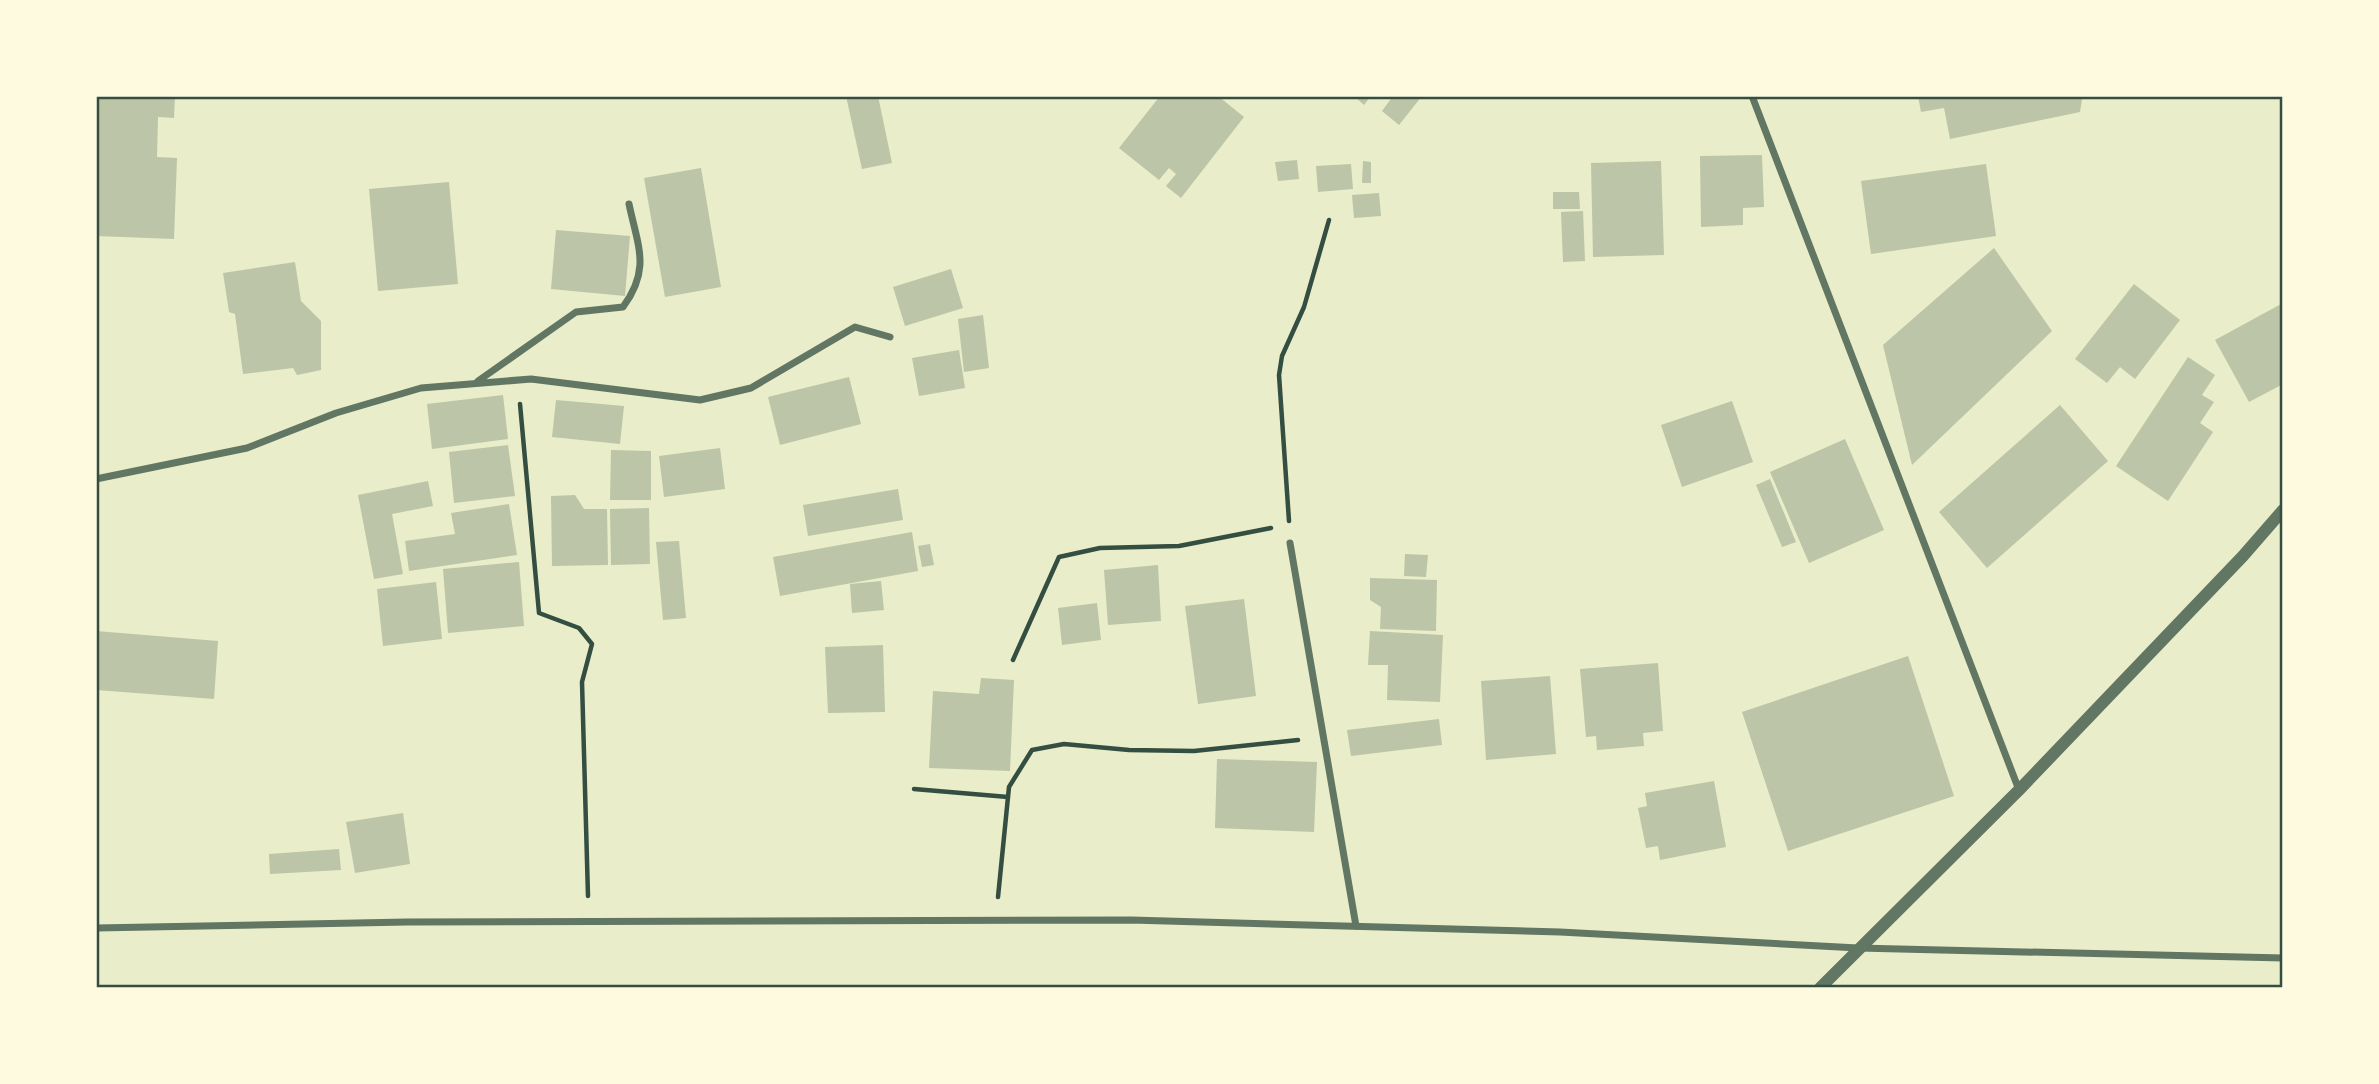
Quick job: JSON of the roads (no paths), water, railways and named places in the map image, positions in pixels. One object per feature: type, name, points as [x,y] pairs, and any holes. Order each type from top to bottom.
[{"type":"street","points":[[1752,96],[2019,790]]},
{"type":"street","points":[[477,382],[576,312],[623,307],[638,286],[639,276],[640,257],[629,204]]},
{"type":"street","points":[[96,479],[247,449],[336,413],[421,388],[531,379],[700,400],[751,388],[855,327],[890,337]]},
{"type":"street","points":[[1820,988],[2019,790],[2243,556],[2283,510]]},
{"type":"street","points":[[1290,543],[1356,926]]},
{"type":"street","points":[[96,928],[589,922],[1131,920],[1560,932],[1858,948],[2283,958]]}]
